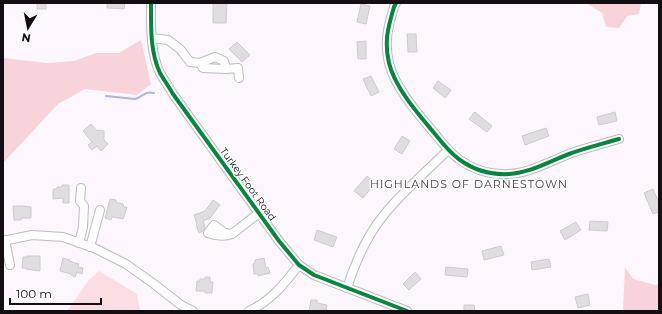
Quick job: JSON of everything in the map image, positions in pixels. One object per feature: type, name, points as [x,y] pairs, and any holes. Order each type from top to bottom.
[{"type":"street","name":"Turkey Foot Road","points":[[151,3],[153,49],[160,73],[173,94],[279,241],[299,265],[314,275],[407,311]]},
{"type":"street","points":[[396,3],[387,32],[389,63],[395,79],[422,120],[448,150],[460,161],[476,169],[488,172],[508,174],[520,173],[571,153],[619,139]]},
{"type":"street","points":[[152,38],[168,40],[180,49],[190,62],[200,62],[203,68],[238,68],[239,78]]},
{"type":"street","points":[[347,288],[358,258],[382,217],[405,191],[448,150]]},
{"type":"street","points":[[79,243],[84,220],[84,206],[80,202],[81,188]]},
{"type":"street","points":[[90,247],[100,210]]},
{"type":"street","points":[[232,234],[259,213]]},
{"type":"street","points":[[10,265],[4,240],[32,235],[63,237],[90,247],[126,264],[181,305],[193,311]]},
{"type":"street","points":[[249,311],[259,306],[280,288],[299,265]]},
{"type":"shaded area","points":[[586,3],[641,3],[639,14],[627,16],[619,28],[606,27],[602,13]]},
{"type":"shaded area","points":[[141,40],[151,84],[137,95],[85,89],[58,104],[3,163],[3,58],[47,63],[74,61],[96,53],[119,53]]},
{"type":"shaded area","points":[[625,267],[633,279],[655,285],[659,284],[659,311],[623,311]]},
{"type":"shaded area","points":[[99,271],[137,294],[140,311],[65,311],[68,310],[88,281]]},
{"type":"building","points":[[37,3],[46,3],[46,9],[37,9]]},
{"type":"building","points":[[107,3],[125,3],[124,9],[107,8]]},
{"type":"building","points":[[213,3],[227,3],[226,23],[213,23]]},
{"type":"building","points":[[361,4],[370,6],[366,24],[357,22]]},
{"type":"building","points":[[407,34],[416,34],[417,52],[408,52]]},
{"type":"building","points":[[366,41],[366,59],[358,59],[357,42]]},
{"type":"building","points":[[237,42],[250,55],[242,62],[229,49]]},
{"type":"building","points":[[371,76],[379,92],[371,96],[363,79]]},
{"type":"building","points":[[438,81],[451,90],[445,98],[433,88]]},
{"type":"building","points":[[475,112],[492,126],[487,132],[469,119]]},
{"type":"building","points":[[615,112],[617,121],[599,125],[597,117]]},
{"type":"building","points":[[91,124],[97,131],[104,131],[104,140],[108,144],[101,151],[97,146],[92,150],[88,145],[92,142],[83,131]]},
{"type":"building","points":[[546,128],[549,136],[525,145],[522,136]]},
{"type":"building","points":[[402,136],[410,141],[402,154],[394,149]]},
{"type":"building","points":[[367,176],[375,183],[363,198],[354,191]]},
{"type":"building","points":[[62,185],[69,185],[69,203],[63,203],[63,198],[53,199],[53,189],[62,187]]},
{"type":"building","points":[[653,189],[659,203],[659,212],[653,214],[644,193]]},
{"type":"building","points":[[110,199],[116,200],[116,202],[123,204],[124,207],[127,207],[123,219],[112,217],[111,220],[105,218]]},
{"type":"building","points":[[213,200],[220,205],[210,218],[203,221],[205,227],[203,231],[199,233],[194,215],[205,211]]},
{"type":"building","points":[[13,206],[31,207],[31,218],[14,220]]},
{"type":"building","points":[[590,221],[608,222],[607,231],[589,230]]},
{"type":"building","points":[[576,222],[581,230],[565,240],[560,231]]},
{"type":"building","points":[[317,230],[337,237],[333,247],[314,240]]},
{"type":"building","points":[[501,246],[504,255],[484,260],[482,251]]},
{"type":"building","points":[[40,256],[40,271],[22,268],[23,257]]},
{"type":"building","points":[[63,258],[79,264],[78,267],[83,268],[82,274],[77,272],[75,277],[71,274],[60,271]]},
{"type":"building","points":[[264,258],[266,268],[268,267],[270,273],[258,276],[258,274],[254,274],[253,264],[255,263],[255,260]]},
{"type":"building","points":[[549,259],[551,267],[532,270],[531,262]]},
{"type":"building","points":[[446,267],[468,269],[467,277],[445,275]]},
{"type":"building","points":[[415,272],[421,279],[409,290],[403,284]]},
{"type":"building","points":[[205,277],[210,277],[210,282],[213,282],[212,293],[196,291],[197,281],[200,281],[200,279],[205,279]]},
{"type":"building","points":[[588,294],[590,305],[578,308],[575,297]]},
{"type":"building","points":[[311,300],[317,300],[317,303],[327,305],[326,311],[309,311]]},
{"type":"building","points":[[464,305],[474,305],[475,311],[464,311]]},
{"type":"waterway","points":[[106,96],[135,99],[146,93],[154,93]]},
{"type":"cycle path","points":[[151,3],[151,30],[154,56],[160,73],[173,94],[279,241],[299,265],[314,275],[407,311]]},
{"type":"cycle path","points":[[396,3],[387,35],[389,63],[396,82],[408,101],[444,145],[465,164],[490,173],[517,173],[532,169],[575,152],[619,139]]},
{"type":"district","name":"HIGHLANDS OF DARNESTOWN","points":[[469,184]]}]
